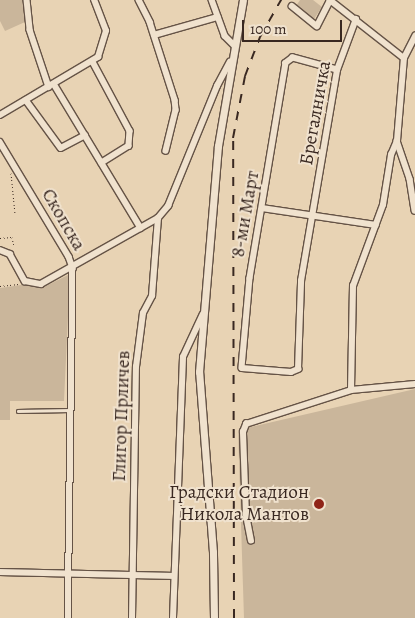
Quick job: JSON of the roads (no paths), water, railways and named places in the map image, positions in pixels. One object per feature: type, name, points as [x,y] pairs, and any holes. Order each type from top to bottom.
[{"type":"street","points":[[27,0],[30,30],[52,85],[142,228]]},
{"type":"street","points":[[0,116],[93,62],[102,51],[106,31],[94,0]]},
{"type":"street","points":[[139,0],[154,35],[176,110],[166,151]]},
{"type":"street","points":[[212,0],[225,36],[234,44]]},
{"type":"street","points":[[214,618],[213,552],[201,418],[199,372],[217,155],[230,62],[243,0]]},
{"type":"street","points":[[292,6],[317,26],[330,0],[404,58]]},
{"type":"street","points":[[154,35],[217,16]]},
{"type":"street","name":"Брегалничка","points":[[298,369],[301,281],[337,70],[356,19]]},
{"type":"street","points":[[351,390],[351,297],[376,226],[391,155],[397,142],[404,58],[415,36]]},
{"type":"street","name":"8-ми Март","points":[[298,369],[291,372],[242,368],[244,326],[286,62],[293,58],[337,70]]},
{"type":"street","points":[[93,62],[130,130],[129,146],[102,162]]},
{"type":"street","points":[[0,250],[12,257],[25,281],[41,284],[73,268],[158,218],[168,206],[217,86],[230,62]]},
{"type":"street","points":[[26,100],[61,148],[85,135]]},
{"type":"street","name":"Скопска","points":[[0,142],[70,257],[73,268],[69,410],[68,618]]},
{"type":"street","points":[[397,142],[410,179],[415,211]]},
{"type":"street","points":[[262,208],[376,226]]},
{"type":"street","name":"Глигор Прличев","points":[[132,618],[136,367],[142,313],[152,296],[158,218]]},
{"type":"street","points":[[173,618],[173,576],[183,357],[203,314]]},
{"type":"street","points":[[251,542],[247,527],[243,438],[246,424],[351,390],[415,384]]},
{"type":"street","points":[[0,572],[173,576]]},
{"type":"lane","points":[[18,411],[69,410]]},
{"type":"railway","points":[[234,618],[233,138],[245,76],[260,37],[281,0]]},
{"type":"place","name":"Градски Стадион Никола Мантов","points":[[319,504]]}]
